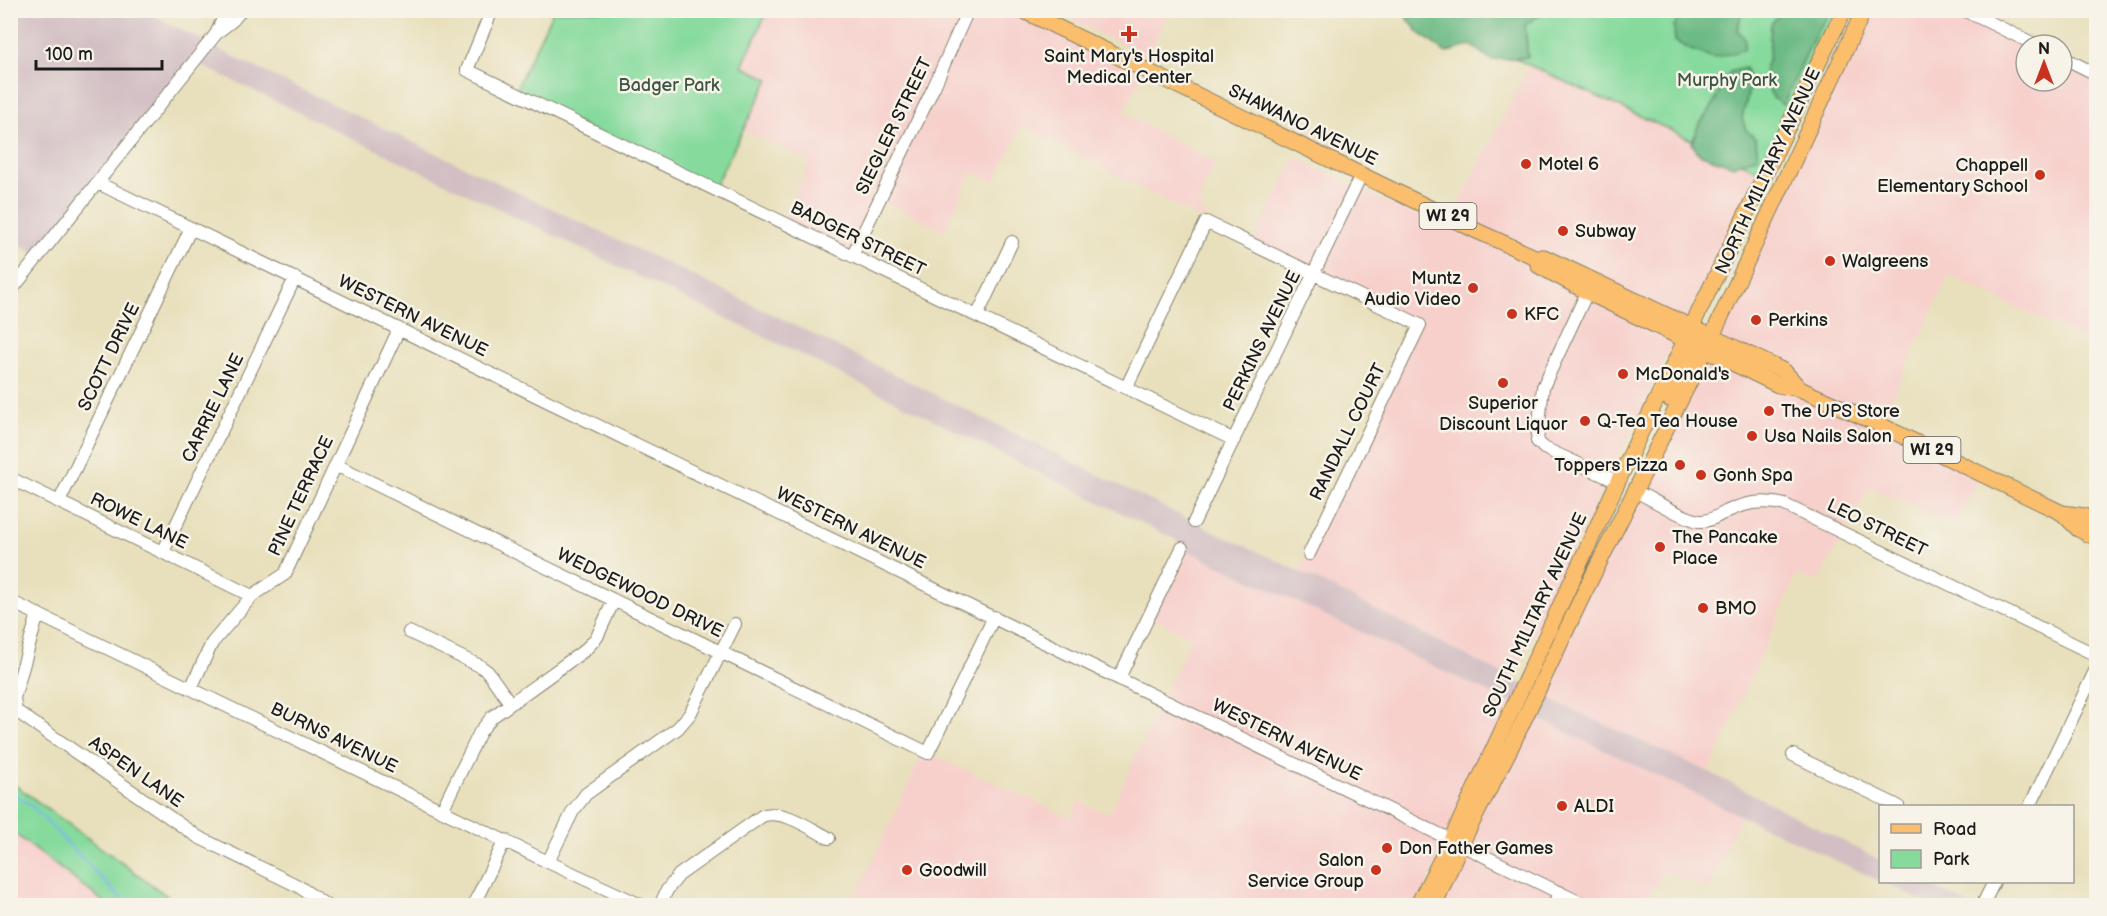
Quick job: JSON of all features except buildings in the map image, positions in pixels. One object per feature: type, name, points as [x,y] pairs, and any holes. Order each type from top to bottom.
[{"type":"main road","name":"SHAWANO AVENUE","points":[[1022,10],[1535,257],[1539,266],[1590,286],[1700,338],[1778,385],[1800,389],[1878,424],[2062,513],[2085,516],[2097,522]]},
{"type":"main road","name":"NORTH MILITARY AVENUE","points":[[1700,338],[1754,199],[1844,10]]},
{"type":"main road","name":"NORTH MILITARY AVENUE","points":[[1700,338],[1864,10]]},
{"type":"main road","name":"SOUTH MILITARY AVENUE","points":[[1434,906],[1456,842],[1618,482],[1700,338]]},
{"type":"main road","name":"SOUTH MILITARY AVENUE","points":[[1417,906],[1510,749],[1635,491],[1700,338]]},
{"type":"main road","name":"SHAWANO AVENUE","points":[[2062,513],[2078,529],[2097,538]]},
{"type":"street","points":[[216,34],[227,10]]},
{"type":"street","points":[[10,292],[216,34],[241,10]]},
{"type":"street","name":"BADGER STREET","points":[[492,10],[467,70],[1234,440]]},
{"type":"street","name":"SIEGLER STREET","points":[[852,256],[968,10]]},
{"type":"street","points":[[1964,10],[2014,34]]},
{"type":"street","points":[[2074,63],[2097,74]]},
{"type":"street","name":"PERKINS AVENUE","points":[[1194,522],[1361,175]]},
{"type":"street","name":"WESTERN AVENUE","points":[[98,183],[1587,906]]},
{"type":"street","points":[[1126,388],[1206,222],[1314,274]]},
{"type":"street","name":"SCOTT DRIVE","points":[[59,502],[191,228]]},
{"type":"street","points":[[976,316],[1012,242]]},
{"type":"street","name":"RANDALL COURT","points":[[1309,554],[1420,325],[1314,274]]},
{"type":"street","name":"CARRIE LANE","points":[[163,552],[296,278]]},
{"type":"street","points":[[1590,286],[1544,387],[1536,441],[1544,448],[1618,482]]},
{"type":"street","name":"PINE TERRACE","points":[[190,688],[213,643],[252,596],[285,574],[399,329]]},
{"type":"street","name":"WEDGEWOOD DRIVE","points":[[336,465],[928,753],[994,617]]},
{"type":"street","name":"ROWE LANE","points":[[10,478],[252,596]]},
{"type":"street","name":"LEO STREET","points":[[1635,491],[1690,518],[1701,521],[1710,520],[1752,503],[1774,502],[1785,505],[2097,655]]},
{"type":"street","points":[[1119,678],[1182,548]]},
{"type":"street","points":[[442,810],[480,732],[492,717],[585,650],[597,637],[614,600]]},
{"type":"street","name":"BURNS AVENUE","points":[[10,601],[643,906]]},
{"type":"street","name":"ASPEN LANE","points":[[38,614],[14,698],[16,711],[198,837],[298,886],[327,906]]},
{"type":"street","points":[[548,862],[573,811],[586,794],[678,728],[690,714],[735,624]]},
{"type":"street","points":[[409,632],[480,666],[488,672],[510,703]]},
{"type":"street","points":[[2032,805],[2097,669]]},
{"type":"street","points":[[1793,755],[1894,805]]},
{"type":"street","points":[[660,906],[667,890],[679,875],[762,816],[781,814],[829,838]]},
{"type":"street","points":[[473,906],[505,840]]},
{"type":"street","points":[[1982,906],[1994,883]]},
{"type":"street","points":[[1553,906],[1560,892]]},
{"type":"shaded area","points":[[10,11],[145,11],[244,62],[690,274],[1194,522],[1299,571],[1536,693],[1709,772],[1879,859],[1879,881],[1527,713],[1514,704],[1182,548],[1176,540],[808,358],[194,62],[39,256],[11,241]]},
{"type":"shaded area","points":[[764,11],[1022,11],[1145,70],[1123,112],[1217,164],[1200,196],[1206,222],[1023,126],[994,182],[972,172],[944,231],[879,199],[852,256],[781,222],[810,162],[743,130],[769,79],[742,66],[767,13]]},
{"type":"shaded area","name":"Saint Mary's Hospital Medical Center","points":[[1055,11],[1169,11],[1147,57]]},
{"type":"shaded area","points":[[1864,11],[2005,11],[1999,27],[2014,37],[2014,93],[2074,93],[2074,63],[2096,74],[2096,346],[1949,275],[1879,424],[1981,474],[1955,525],[1870,487],[1818,582],[1797,575],[1709,772],[1536,693]]},
{"type":"shaded area","points":[[1529,66],[1761,172],[1669,352],[1512,679],[1299,571],[1420,325],[1252,244],[1295,158],[1446,229]]},
{"type":"shaded area","points":[[1182,548],[1514,704],[1417,905],[851,906],[924,751],[1071,818],[1079,801],[1109,814],[1191,638],[1149,616]]},
{"type":"shaded area","points":[[1527,713],[1741,816],[1708,890],[1664,871],[1644,905],[1587,905],[1560,892],[1553,905],[1434,906]]},
{"type":"shaded area","points":[[10,831],[87,889],[108,905],[11,905]]},
{"type":"shaded area","points":[[1884,883],[1925,883],[1970,905],[1931,905]]},
{"type":"green space","name":"Badger Park","points":[[764,10],[767,12],[742,66],[769,79],[713,189],[514,93],[553,11]]},
{"type":"green space","points":[[1402,11],[1546,11],[1525,25],[1528,57],[1491,60],[1471,45],[1446,53],[1418,32]]},
{"type":"green space","name":"Murphy Park","points":[[1412,11],[1838,11],[1761,172]]},
{"type":"green space","points":[[1682,11],[1741,11],[1737,30],[1745,39],[1744,50],[1714,58],[1691,50],[1675,41],[1674,26]]},
{"type":"green space","points":[[1782,11],[1828,11],[1827,18],[1817,31],[1783,105],[1774,99],[1765,83],[1771,24]]},
{"type":"green space","points":[[1745,68],[1751,82],[1742,118],[1746,130],[1756,139],[1758,156],[1733,166],[1699,154],[1692,144],[1698,126],[1710,110],[1730,72]]},
{"type":"green space","points":[[11,782],[182,905],[108,905],[11,831]]},
{"type":"waterway","points":[[10,793],[30,804],[128,906]]},
{"type":"place","name":"Saint Mary's Hospital Medical Center","points":[[1129,34]]},
{"type":"place","name":"Motel 6","points":[[1526,164]]},
{"type":"place","name":"Chappell Elementary School","points":[[2040,175]]},
{"type":"place","name":"Subway","points":[[1563,231]]},
{"type":"place","name":"Walgreens","points":[[1830,261]]},
{"type":"place","name":"Muntz Audio Video","points":[[1473,288]]},
{"type":"place","name":"KFC","points":[[1512,314]]},
{"type":"place","name":"Perkins","points":[[1756,320]]},
{"type":"place","name":"McDonald's","points":[[1623,374]]},
{"type":"place","name":"Superior Discount Liquor","points":[[1503,383]]},
{"type":"place","name":"The UPS Store","points":[[1769,411]]},
{"type":"place","name":"Q-Tea Tea House","points":[[1585,421]]},
{"type":"place","name":"Usa Nails Salon","points":[[1752,436]]},
{"type":"place","name":"Toppers Pizza","points":[[1680,465]]},
{"type":"place","name":"Gonh Spa","points":[[1701,475]]},
{"type":"place","name":"The Pancake Place","points":[[1660,547]]},
{"type":"place","name":"BMO","points":[[1703,608]]},
{"type":"place","name":"ALDI","points":[[1562,806]]},
{"type":"place","name":"Don Father Games","points":[[1387,848]]},
{"type":"place","name":"Goodwill","points":[[907,870]]},
{"type":"place","name":"Salon Service Group","points":[[1376,870]]}]
